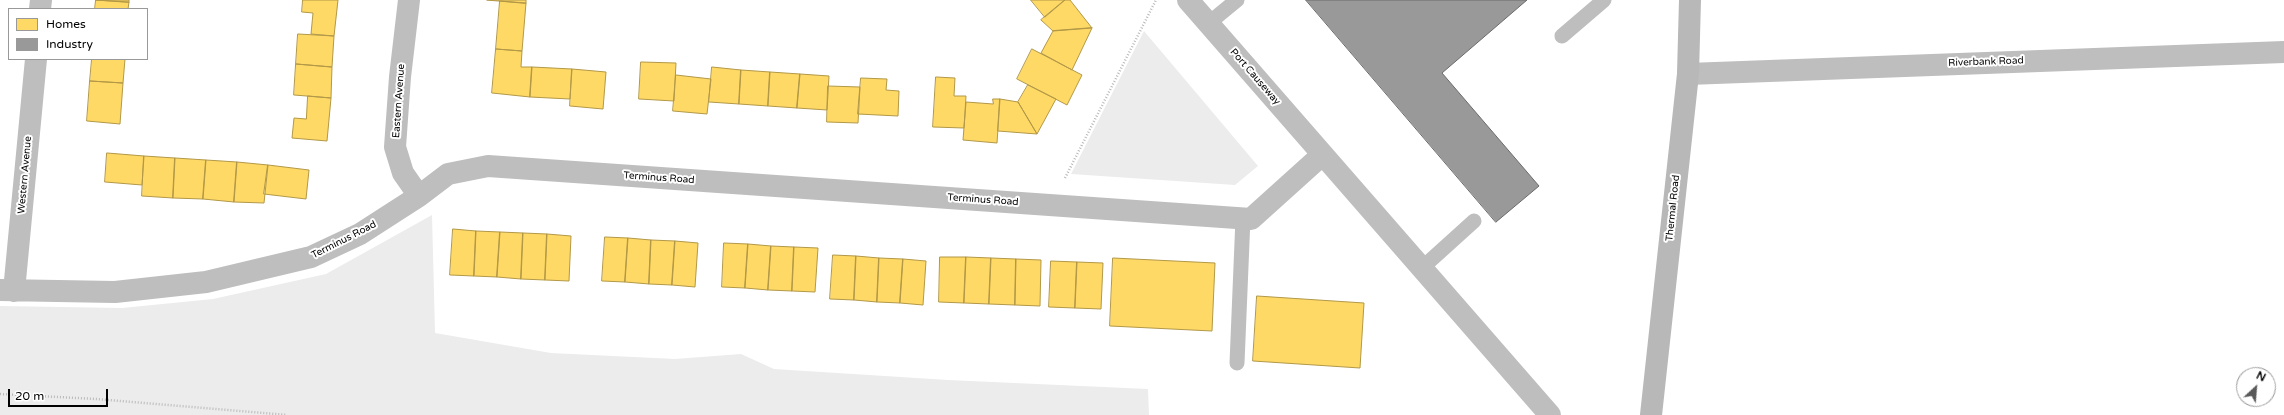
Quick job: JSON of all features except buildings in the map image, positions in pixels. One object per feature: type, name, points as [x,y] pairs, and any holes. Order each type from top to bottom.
[{"type":"street","name":"Eastern Avenue","points":[[409,0],[400,77],[395,147],[403,173],[419,196]]},
{"type":"street","name":"Port Causeway","points":[[1188,0],[1550,415]]},
{"type":"street","name":"Thermal Road","points":[[1651,415],[1688,74],[1690,0]]},
{"type":"street","name":"Riverbank Road","points":[[1688,74],[2284,52]]},
{"type":"street","name":"Western Avenue","points":[[7,291],[36,60]]},
{"type":"street","name":"Terminus Road","points":[[7,291],[123,291],[206,282],[312,257],[360,234],[419,196],[448,174],[488,166],[1250,219],[1322,155]]},
{"type":"lane","points":[[1208,23],[1237,0]]},
{"type":"lane","points":[[1562,36],[1604,0]]},
{"type":"lane","points":[[1237,363],[1243,218]]},
{"type":"lane","points":[[1422,268],[1474,221]]},
{"type":"path","points":[[1051,205],[1156,0]]},
{"type":"path","points":[[0,394],[96,399],[287,415]]},
{"type":"shaded area","points":[[1144,31],[1258,166],[1235,185],[1071,174]]},
{"type":"shaded area","points":[[432,215],[435,333],[551,353],[675,359],[741,354],[774,369],[948,380],[1148,389],[1149,415],[0,415],[0,306],[122,308],[213,299],[326,274]]}]
